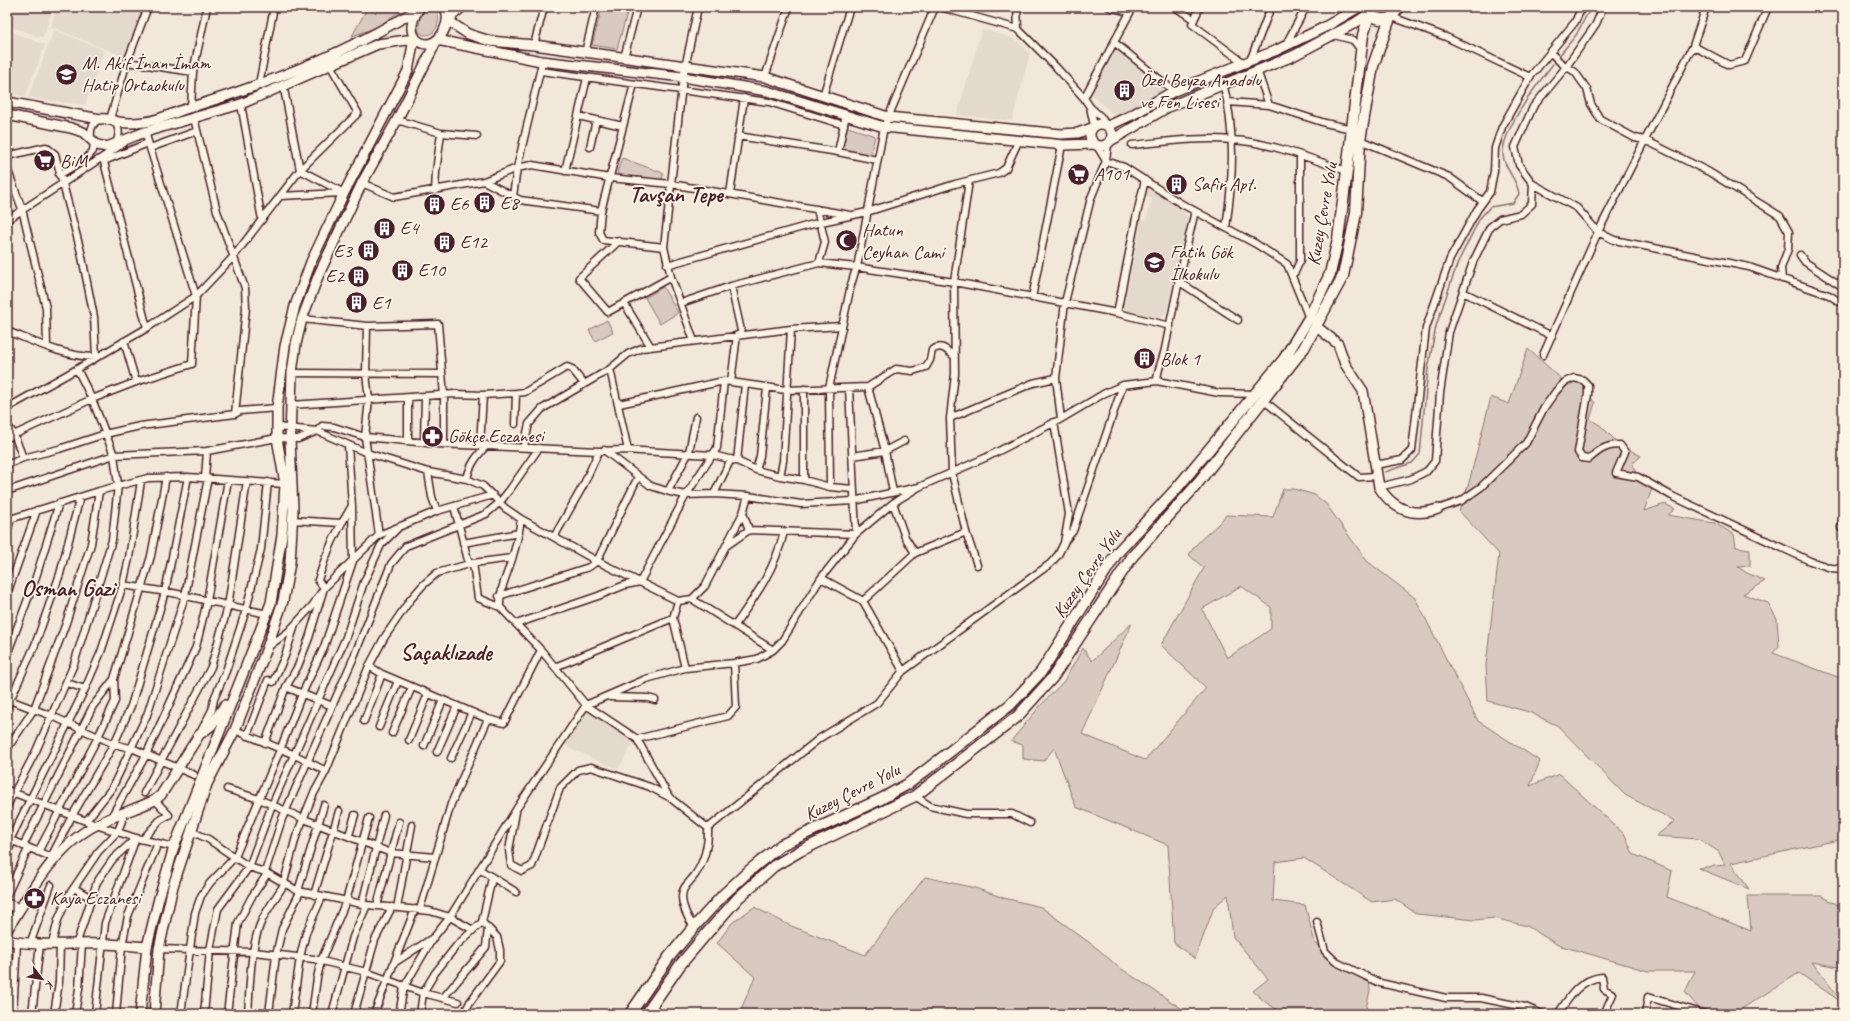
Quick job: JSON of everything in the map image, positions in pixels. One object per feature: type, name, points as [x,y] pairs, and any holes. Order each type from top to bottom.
[{"type":"main road","points":[[154,1014],[159,949],[173,886],[207,784],[235,730],[267,648],[283,601],[290,563],[292,520],[290,428],[292,373],[296,344],[302,319],[319,274],[362,183],[443,33],[447,20],[445,7]]},
{"type":"main road","points":[[447,20],[462,7]]},
{"type":"main road","points":[[447,20],[468,34],[490,41],[534,45],[765,77],[822,96],[889,115],[1061,134],[1078,132],[1100,124],[1107,126],[1132,115],[1174,91],[1285,46],[1325,27],[1360,7]]},
{"type":"main road","name":"Kuzey Çevre Yolu","points":[[630,1014],[669,957],[694,927],[723,895],[750,870],[781,845],[881,799],[908,784],[1010,705],[1041,672],[1117,553],[1304,348],[1343,276],[1356,213],[1360,140],[1373,66],[1391,17],[1399,7]]},
{"type":"main road","points":[[7,102],[126,123],[147,122],[226,97],[345,48],[392,25],[419,8]]},
{"type":"main road","points":[[140,1014],[148,947],[159,898],[174,847],[271,603],[282,535],[285,484],[277,438],[277,408],[284,346],[295,306],[311,262],[344,192],[408,71],[414,39],[412,36],[412,24],[419,8]]},
{"type":"main road","points":[[7,115],[71,128],[83,132],[102,147],[107,147],[142,133],[241,104],[283,84],[378,44],[414,39],[427,44],[438,40],[540,61],[683,77],[767,91],[884,127],[1062,145],[1096,145],[1109,143],[1168,107],[1223,83],[1293,56],[1334,35],[1368,10],[1378,19],[1391,17]]},
{"type":"main road","name":"Kuzey Çevre Yolu","points":[[646,1014],[680,965],[708,932],[738,898],[774,866],[800,851],[915,796],[1017,717],[1053,677],[1132,557],[1193,489],[1259,397],[1284,359],[1309,318],[1330,274],[1338,239],[1361,50],[1368,10]]},
{"type":"main road","points":[[1107,126],[1112,134],[1109,143]]},
{"type":"main road","points":[[1093,127],[1090,139],[1096,145]]},
{"type":"main road","points":[[1316,327],[1338,344],[1345,364],[1363,391],[1378,487],[1401,509],[1425,513],[1438,509]]},
{"type":"main road","points":[[7,930],[51,860],[82,833],[96,825],[158,797],[171,782],[199,735],[212,726],[235,691]]},
{"type":"main road","points":[[7,904],[20,909]]},
{"type":"main road","points":[[7,940],[17,943],[30,944],[103,944],[148,947]]},
{"type":"street","points":[[108,120],[127,62],[148,7]]},
{"type":"street","points":[[191,107],[193,72],[207,7]]},
{"type":"street","points":[[259,84],[274,7]]},
{"type":"street","points":[[534,45],[544,7]]},
{"type":"street","points":[[585,53],[596,7]]},
{"type":"street","points":[[624,58],[638,7]]},
{"type":"street","points":[[694,341],[667,265],[664,247],[684,66],[698,7]]},
{"type":"street","points":[[765,77],[789,7]]},
{"type":"street","points":[[822,96],[850,7]]},
{"type":"street","points":[[830,487],[829,388],[856,267],[884,127],[934,7]]},
{"type":"street","points":[[940,7],[955,9],[1018,29],[1084,98],[1107,126]]},
{"type":"street","points":[[1017,7],[1018,29]]},
{"type":"street","points":[[1084,98],[1132,10],[1109,7]]},
{"type":"street","points":[[1175,7],[1193,19]]},
{"type":"street","points":[[1200,7],[1193,19],[1192,24],[1195,28],[1247,62],[1271,7]]},
{"type":"street","points":[[1285,46],[1306,7]]},
{"type":"street","points":[[1375,464],[1402,460],[1412,450],[1426,328],[1450,259],[1482,201],[1490,192],[1494,171],[1495,148],[1502,127],[1530,78],[1575,22],[1582,7]]},
{"type":"street","points":[[1603,7],[1596,24],[1566,67],[1532,107],[1515,147],[1519,165],[1533,184],[1577,208],[1598,232],[1614,240],[1749,267],[1829,296],[1843,304]]},
{"type":"street","points":[[1543,355],[1598,232],[1693,46],[1706,7]]},
{"type":"street","points":[[1693,46],[1729,65],[1746,61],[1768,7]]},
{"type":"street","points":[[1391,17],[1446,37],[1530,78]]},
{"type":"street","points":[[1334,35],[1353,40],[1361,50]]},
{"type":"street","points":[[1114,42],[1174,91]]},
{"type":"street","points":[[1551,53],[1566,67],[1575,72],[1587,89],[1591,104],[1600,119],[1635,138],[1645,140],[1709,172],[1780,216],[1789,232],[1788,249],[1781,268],[1782,279]]},
{"type":"street","points":[[513,196],[517,168],[541,71],[540,61]]},
{"type":"street","points":[[127,62],[193,72]]},
{"type":"street","points":[[7,408],[147,328],[196,296],[234,256],[300,170],[358,113],[330,65]]},
{"type":"street","points":[[1257,70],[1269,105]]},
{"type":"street","points":[[541,71],[769,102],[844,125]]},
{"type":"street","points":[[565,171],[588,78]]},
{"type":"street","points":[[1223,83],[1228,102],[1233,140],[1226,228]]},
{"type":"street","points":[[283,84],[300,170]]},
{"type":"street","points":[[634,84],[601,211],[599,232],[604,240],[664,247]]},
{"type":"street","points":[[730,194],[744,98]]},
{"type":"street","points":[[1228,102],[1269,105],[1325,123],[1352,129]]},
{"type":"street","points":[[241,104],[262,220]]},
{"type":"street","points":[[1090,107],[1093,127]]},
{"type":"street","points":[[838,152],[846,115]]},
{"type":"street","points":[[578,116],[623,126]]},
{"type":"street","points":[[194,118],[217,211],[246,288],[246,308],[235,414]]},
{"type":"street","points":[[59,175],[86,159],[93,151],[91,129],[93,125],[108,120],[117,125],[119,134],[116,143]]},
{"type":"street","points":[[397,120],[441,133],[477,136]]},
{"type":"street","points":[[590,147],[596,120]]},
{"type":"street","points":[[104,160],[197,131]]},
{"type":"street","points":[[7,220],[22,209],[104,160],[142,133],[149,146],[196,296],[192,364],[136,382],[92,399],[7,438]]},
{"type":"street","points":[[435,191],[441,133]]},
{"type":"street","points":[[738,136],[838,152],[877,160]]},
{"type":"street","points":[[667,265],[850,214],[867,212],[954,184],[969,182],[999,173],[1006,168],[1018,140]]},
{"type":"street","points":[[1132,145],[1193,140],[1233,140],[1280,149],[1347,171]]},
{"type":"street","points":[[1360,140],[1449,177],[1482,201]]},
{"type":"street","points":[[1061,419],[1056,378],[1064,304],[1091,198],[1106,161],[1109,143]]},
{"type":"street","points":[[1032,298],[1062,145]]},
{"type":"street","points":[[1096,145],[1106,161],[1124,167],[1195,211],[1287,264],[1309,318]]},
{"type":"street","points":[[7,156],[46,146],[55,154],[59,175],[63,184],[81,252],[94,317],[96,357]]},
{"type":"street","points":[[1292,275],[1300,261],[1300,156]]},
{"type":"street","points":[[104,160],[147,328]]},
{"type":"street","points":[[362,183],[394,198],[484,182],[517,168],[532,165],[610,178],[671,184],[850,214]]},
{"type":"street","points":[[7,168],[22,209],[46,308],[47,347]]},
{"type":"street","points":[[300,170],[344,192]]},
{"type":"street","points":[[1117,313],[1136,218],[1146,180]]},
{"type":"street","points":[[484,182],[520,200],[601,211]]},
{"type":"street","points":[[969,182],[954,282],[955,374],[950,418],[952,473],[966,532],[977,565]]},
{"type":"street","points":[[1378,487],[1411,479],[1427,471],[1435,461],[1440,393],[1449,332],[1473,262],[1490,227],[1500,219],[1521,214],[1532,204],[1533,184]]},
{"type":"street","points":[[280,196],[344,192]]},
{"type":"street","points":[[817,209],[825,242],[818,263]]},
{"type":"street","points":[[1157,381],[1170,326],[1178,281],[1195,211]]},
{"type":"street","points":[[619,241],[579,278],[608,312],[671,277]]},
{"type":"street","points":[[1800,255],[1809,265],[1843,287]]},
{"type":"street","points":[[681,303],[731,286],[818,263],[856,267],[954,282],[1117,313],[1170,326]]},
{"type":"street","points":[[1178,281],[1238,320]]},
{"type":"street","points":[[640,582],[686,495],[717,448],[728,381],[740,335],[731,286]]},
{"type":"street","points":[[1463,292],[1552,336]]},
{"type":"street","points":[[624,303],[650,347]]},
{"type":"street","points":[[302,319],[368,326],[438,324],[444,396],[444,444]]},
{"type":"street","points":[[368,326],[366,374],[369,399],[365,437],[379,535]]},
{"type":"street","points":[[524,446],[529,424],[542,409],[610,369],[628,354],[642,348],[791,329],[842,326]]},
{"type":"street","points":[[780,476],[783,461],[786,390],[791,329]]},
{"type":"street","points":[[7,331],[47,347],[82,357],[96,357]]},
{"type":"street","points":[[124,341],[136,382]]},
{"type":"street","points":[[619,404],[728,381],[786,390],[868,387],[896,369],[913,371],[926,367],[930,360],[932,350],[938,346],[943,347],[954,356]]},
{"type":"street","points":[[291,405],[369,399],[444,396],[454,394],[483,395],[526,392],[567,367],[572,369],[584,384]]},
{"type":"street","points":[[7,806],[21,781],[67,683],[112,540],[118,485],[114,455],[92,399],[77,369]]},
{"type":"street","points":[[610,369],[628,450]]},
{"type":"street","points":[[292,373],[441,374]]},
{"type":"street","points":[[950,418],[1033,383],[1056,378]]},
{"type":"street","points":[[1438,509],[1461,501],[1481,488],[1526,443],[1544,408],[1556,391],[1565,382],[1574,378],[1583,380],[1588,385],[1588,394],[1578,452],[1582,458],[1589,459],[1598,450],[1611,445],[1620,445],[1625,452],[1616,472],[1638,477],[1672,496],[1786,548],[1810,561],[1831,568],[1843,569]]},
{"type":"street","points":[[399,1014],[404,987],[434,937],[450,917],[517,808],[586,705],[646,679],[685,668],[757,659],[773,650],[782,641],[821,578],[856,534],[893,503],[919,487],[987,457],[1061,419],[1105,393],[1123,385],[1157,381],[1219,393],[1259,397],[1359,477],[1376,476]]},
{"type":"street","points":[[714,494],[734,460],[745,384]]},
{"type":"street","points":[[708,828],[820,738],[877,703],[903,671],[1050,564],[1058,556],[1064,543],[1073,531],[1123,385]]},
{"type":"street","points":[[868,387],[885,450],[893,492]]},
{"type":"street","points":[[756,470],[760,456],[767,388]]},
{"type":"street","points":[[849,388],[853,501],[856,534]]},
{"type":"street","points":[[804,389],[804,480]]},
{"type":"street","points":[[515,424],[516,393]]},
{"type":"street","points":[[467,479],[469,468],[483,445],[483,395]]},
{"type":"street","points":[[424,442],[425,397]]},
{"type":"street","points":[[408,398],[408,441]]},
{"type":"street","points":[[7,465],[23,458],[59,449],[105,434],[169,422],[235,414],[240,411],[277,408]]},
{"type":"street","points":[[668,491],[689,452],[696,417]]},
{"type":"street","points":[[1054,422],[1069,514],[1064,543]]},
{"type":"street","points":[[7,425],[14,434],[23,458]]},
{"type":"street","points":[[7,491],[114,455],[207,451],[277,438],[298,439],[317,431],[322,426],[334,426],[365,437],[444,444],[524,446],[601,451],[628,450],[689,452],[713,455],[734,460],[756,470],[780,476],[804,480],[830,487],[853,489]]},
{"type":"street","points":[[277,428],[317,431],[367,453],[428,472],[467,479],[484,486],[500,502],[521,519],[597,561],[678,601],[692,599],[705,586],[743,513],[748,496]]},
{"type":"street","points":[[852,456],[885,450],[904,441]]},
{"type":"street","points":[[181,1014],[195,913],[201,896],[210,883],[235,856],[302,694],[324,647],[353,561],[352,506],[348,445]]},
{"type":"street","points":[[227,1014],[233,952],[238,923],[266,873],[286,811],[332,706],[391,564],[406,546],[486,514],[500,502],[539,448]]},
{"type":"street","points":[[86,821],[112,788],[147,715],[185,596],[207,478],[207,451]]},
{"type":"street","points":[[601,451],[620,461],[651,486],[686,495],[714,494],[748,496],[801,504],[853,501],[919,487]]},
{"type":"street","points":[[554,537],[601,451]]},
{"type":"street","points":[[428,472],[432,497],[437,511]]},
{"type":"street","points":[[38,852],[98,737],[115,701],[114,679],[151,556],[166,477]]},
{"type":"street","points":[[7,531],[9,519],[118,485],[141,481],[148,478],[188,477],[285,484]]},
{"type":"street","points":[[10,840],[38,852],[51,860],[72,816],[114,744],[131,706],[165,592],[188,477]]},
{"type":"street","points":[[499,596],[589,567],[597,561],[638,477]]},
{"type":"street","points":[[110,819],[146,755],[196,647],[207,601],[228,480]]},
{"type":"street","points":[[7,854],[10,840],[29,798],[85,688],[100,652],[122,586],[129,558],[141,481]]},
{"type":"street","points":[[144,793],[162,762],[211,667],[228,606],[247,481]]},
{"type":"street","points":[[199,735],[212,710],[214,699],[226,671],[246,610],[261,549],[268,482]]},
{"type":"street","points":[[7,749],[34,709],[66,623],[91,544],[99,491]]},
{"type":"street","points":[[267,648],[297,623],[313,605],[324,588],[379,535],[437,511],[493,495]]},
{"type":"street","points":[[7,707],[8,700],[35,644],[58,581],[80,497]]},
{"type":"street","points":[[7,655],[35,580],[60,503]]},
{"type":"street","points":[[893,503],[905,538],[915,553]]},
{"type":"street","points":[[324,588],[318,580],[341,523],[352,506]]},
{"type":"street","points":[[454,506],[463,542],[471,563],[478,598],[500,607],[541,650],[586,705],[637,739],[669,797]]},
{"type":"street","points":[[7,594],[37,510]]},
{"type":"street","points":[[743,513],[749,530]]},
{"type":"street","points":[[1841,528],[1843,517]]},
{"type":"street","points":[[500,607],[499,596],[512,558],[521,519]]},
{"type":"street","points":[[292,520],[341,523]]},
{"type":"street","points":[[204,1014],[210,950],[218,909],[249,867],[272,805],[346,637],[364,582],[381,545],[399,527]]},
{"type":"street","points":[[725,547],[749,530],[856,534]]},
{"type":"street","points":[[735,625],[769,574],[779,552],[784,532]]},
{"type":"street","points":[[863,601],[915,553],[966,532]]},
{"type":"street","points":[[463,542],[519,533]]},
{"type":"street","points":[[248,1014],[254,952],[262,921],[284,883],[290,853],[313,795],[326,771],[369,666],[410,600],[423,585],[437,573],[471,563],[512,558]]},
{"type":"street","points":[[821,578],[863,601],[903,671]]},
{"type":"street","points":[[516,624],[598,596],[625,585],[640,582]]},
{"type":"street","points":[[122,586],[165,592],[267,614]]},
{"type":"street","points":[[265,743],[286,688],[298,666],[309,638],[324,588]]},
{"type":"street","points":[[692,599],[773,650]]},
{"type":"street","points":[[678,601],[673,618],[685,668]]},
{"type":"street","points":[[555,667],[673,618]]},
{"type":"street","points":[[247,736],[271,681],[285,656],[297,623]]},
{"type":"street","points":[[369,666],[382,674],[428,694],[488,719],[504,723],[541,650]]},
{"type":"street","points":[[637,739],[728,716],[736,707],[734,663]]},
{"type":"street","points":[[364,721],[382,674]]},
{"type":"street","points":[[7,895],[44,804],[98,698],[114,679]]},
{"type":"street","points":[[378,727],[398,681]]},
{"type":"street","points":[[67,683],[85,688]]},
{"type":"street","points":[[392,733],[412,687]]},
{"type":"street","points":[[286,688],[332,706]]},
{"type":"street","points":[[409,740],[428,694]]},
{"type":"street","points":[[606,697],[648,698],[655,700]]},
{"type":"street","points":[[8,700],[52,716],[114,744],[146,755],[194,776]]},
{"type":"street","points":[[424,746],[443,700]]},
{"type":"street","points":[[437,752],[457,706]]},
{"type":"street","points":[[451,758],[472,712]]},
{"type":"street","points":[[374,1014],[387,978],[417,909],[436,856],[451,804],[488,719]]},
{"type":"street","points":[[235,730],[295,755],[326,771]]},
{"type":"street","points":[[517,808],[509,850],[511,865],[522,871],[532,866],[560,788],[578,770],[591,767],[650,787],[669,797],[708,828]]},
{"type":"street","points":[[227,789],[259,799],[304,820],[349,835],[391,853],[436,856]]},
{"type":"street","points":[[7,790],[96,825],[136,838],[174,847]]},
{"type":"street","points":[[915,796],[930,806],[966,814],[1012,814],[1030,823]]},
{"type":"street","points":[[143,839],[160,820],[169,815],[158,797]]},
{"type":"street","points":[[269,1014],[276,955],[282,929],[299,892],[303,871],[319,825],[324,805]]},
{"type":"street","points":[[314,895],[339,811]]},
{"type":"street","points":[[54,1014],[59,982],[56,944],[58,920],[74,888],[98,852],[118,832],[125,813]]},
{"type":"street","points":[[349,835],[355,815]]},
{"type":"street","points":[[332,1014],[344,967],[364,905],[384,815]]},
{"type":"street","points":[[312,1014],[321,961],[346,901],[369,818]]},
{"type":"street","points":[[377,906],[399,822]]},
{"type":"street","points":[[354,1014],[375,940],[394,908],[407,855],[412,825]]},
{"type":"street","points":[[694,927],[687,917],[682,895],[684,888],[695,876],[700,866],[708,840],[708,828]]},
{"type":"street","points":[[191,831],[208,839],[249,867],[266,873],[299,892],[364,905],[417,909],[450,917],[473,930]]},
{"type":"street","points":[[75,1014],[79,990],[79,945],[90,898],[97,882],[113,859],[136,838]]},
{"type":"street","points":[[95,1014],[105,923],[136,838]]},
{"type":"street","points":[[116,1014],[122,946],[128,916],[158,843]]},
{"type":"street","points":[[479,869],[516,892]]},
{"type":"street","points":[[420,1014],[423,993],[435,973],[457,945],[482,922],[492,878]]},
{"type":"street","points":[[30,944],[51,885]]},
{"type":"street","points":[[74,888],[90,898]]},
{"type":"street","points":[[292,1014],[300,957],[306,933],[322,897]]},
{"type":"street","points":[[464,1014],[470,1002],[500,961],[500,950],[497,937],[482,922]]},
{"type":"street","points":[[1317,922],[1325,951],[1336,962],[1380,983],[1446,998],[1481,998],[1525,1008],[1542,1014]]},
{"type":"street","points":[[443,998],[486,947],[488,928]]},
{"type":"street","points":[[394,963],[434,937]]},
{"type":"street","points":[[13,1014],[17,943]]},
{"type":"street","points":[[32,1014],[40,944]]},
{"type":"street","points":[[159,949],[254,952],[300,957],[366,972],[387,978],[404,987],[458,1002]]},
{"type":"street","points":[[1558,1014],[1573,992],[1594,978],[1602,977],[1604,989],[1613,994],[1604,1014]]},
{"type":"street","points":[[1645,1014],[1648,997],[1705,1014]]},
{"type":"shaded area","points":[[7,7],[53,7],[43,38],[7,25]]},
{"type":"shaded area","points":[[57,7],[144,7],[125,57],[51,27]]},
{"type":"shaded area","points":[[368,7],[398,7],[401,10],[378,27],[352,36]]},
{"type":"shaded area","points":[[602,7],[629,7],[617,49],[592,45]]},
{"type":"shaded area","points":[[428,8],[433,8],[438,12],[438,24],[432,33],[424,35],[419,32],[420,18]]},
{"type":"shaded area","points":[[982,29],[1013,38],[1030,53],[1012,121],[957,115]]},
{"type":"shaded area","points":[[7,30],[45,45],[25,97],[7,93]]},
{"type":"shaded area","name":"M. Akif İnan İmam Hatip Ortaokulu","points":[[54,30],[104,50],[85,105],[28,98]]},
{"type":"shaded area","points":[[1113,51],[1119,51],[1161,84],[1163,89],[1163,92],[1126,115],[1120,116],[1113,114],[1091,94]]},
{"type":"shaded area","points":[[845,126],[875,136],[870,156],[840,150]]},
{"type":"shaded area","points":[[622,158],[663,173],[662,181],[619,175],[617,172]]},
{"type":"shaded area","name":"Fatih Gök İlkokulu","points":[[1149,189],[1182,208],[1188,219],[1166,313],[1159,318],[1123,312],[1141,221],[1146,220],[1152,198],[1146,196],[1146,192]]},
{"type":"shaded area","points":[[663,287],[678,313],[660,324],[645,298]]},
{"type":"shaded area","points":[[607,320],[613,332],[595,341],[589,330]]},
{"type":"shaded area","points":[[1528,349],[1565,382],[1583,380],[1588,394],[1595,403],[1590,419],[1601,426],[1620,445],[1641,456],[1632,464],[1638,477],[1653,486],[1644,511],[1665,504],[1675,509],[1668,515],[1714,523],[1734,534],[1736,547],[1750,549],[1750,566],[1738,567],[1765,581],[1743,594],[1768,603],[1777,619],[1779,646],[1773,653],[1843,679],[1843,839],[1731,863],[1749,889],[1698,868],[1725,865],[1719,852],[1699,839],[1656,836],[1675,821],[1625,795],[1558,726],[1529,712],[1488,701],[1486,665],[1499,554],[1459,511],[1468,486],[1491,397],[1509,404]]},
{"type":"shaded area","points":[[1283,489],[1294,489],[1315,495],[1326,504],[1367,561],[1415,598],[1478,721],[1540,761],[1530,786],[1559,774],[1625,835],[1633,854],[1672,871],[1667,897],[1751,931],[1748,896],[1822,896],[1843,908],[1843,968],[1812,962],[1843,1003],[1799,973],[1733,1014],[1703,1013],[1685,992],[1695,971],[1648,971],[1558,945],[1527,926],[1494,918],[1475,920],[1417,914],[1395,899],[1372,902],[1304,858],[1275,862],[1273,901],[1305,905],[1315,943],[1369,979],[1370,990],[1365,1014],[1284,1014],[1265,1002],[1253,991],[1268,979],[1233,937],[1228,895],[1214,907],[1195,959],[1174,943],[1168,845],[1076,807],[1054,748],[1044,761],[1023,759],[1023,745],[1011,741],[1040,706],[1064,681],[1083,648],[1092,661],[1132,623],[1082,734],[1145,760],[1206,688],[1161,645],[1204,568],[1189,555],[1197,543],[1226,515],[1273,517]],"holes":[[[1241,586],[1271,607],[1271,629],[1227,658],[1202,609]]]},
{"type":"shaded area","points":[[586,711],[624,735],[633,744],[618,769],[569,748],[564,741]]},
{"type":"shaded area","points":[[925,877],[975,888],[1004,898],[1041,907],[1098,949],[1117,966],[1190,1014],[739,1014],[755,977],[717,943],[732,923],[754,907],[789,925],[865,955]]},
{"type":"waterway","points":[[1559,56],[1576,35],[1591,7]]},
{"type":"waterway","points":[[1385,472],[1412,463],[1420,454],[1428,369],[1436,326],[1458,262],[1480,218],[1490,207],[1513,203],[1519,194],[1516,183],[1504,160],[1504,145],[1514,121],[1553,64]]},
{"type":"place","name":"M. Akif İnan İmam Hatip Ortaokulu","points":[[67,74]]},
{"type":"place","name":"Özel Beyza Anadolu ve Fen Lisesi","points":[[1124,91]]},
{"type":"place","name":"BiM","points":[[45,161]]},
{"type":"place","name":"A101","points":[[1078,174]]},
{"type":"place","name":"Safir Apt.","points":[[1177,184]]},
{"type":"place","name":"E8","points":[[484,203]]},
{"type":"place","name":"E6","points":[[434,204]]},
{"type":"place","name":"E4","points":[[384,228]]},
{"type":"place","name":"Hatun Ceyhan Cami","points":[[847,241]]},
{"type":"place","name":"E12","points":[[444,242]]},
{"type":"place","name":"E3","points":[[368,251]]},
{"type":"place","name":"Fatih Gök İlkokulu","points":[[1155,263]]},
{"type":"place","name":"E10","points":[[403,270]]},
{"type":"place","name":"E2","points":[[359,276]]},
{"type":"place","name":"E1","points":[[356,303]]},
{"type":"place","name":"Blok 1","points":[[1144,359]]},
{"type":"place","name":"Gökçe Eczanesi","points":[[433,436]]},
{"type":"place","name":"Kaya Eczanesi","points":[[34,898]]},
{"type":"district","name":"Tavşan Tepe","points":[[676,194]]},
{"type":"district","name":"Osman Gazi","points":[[68,588]]},
{"type":"district","name":"Saçaklızade","points":[[446,652]]}]
